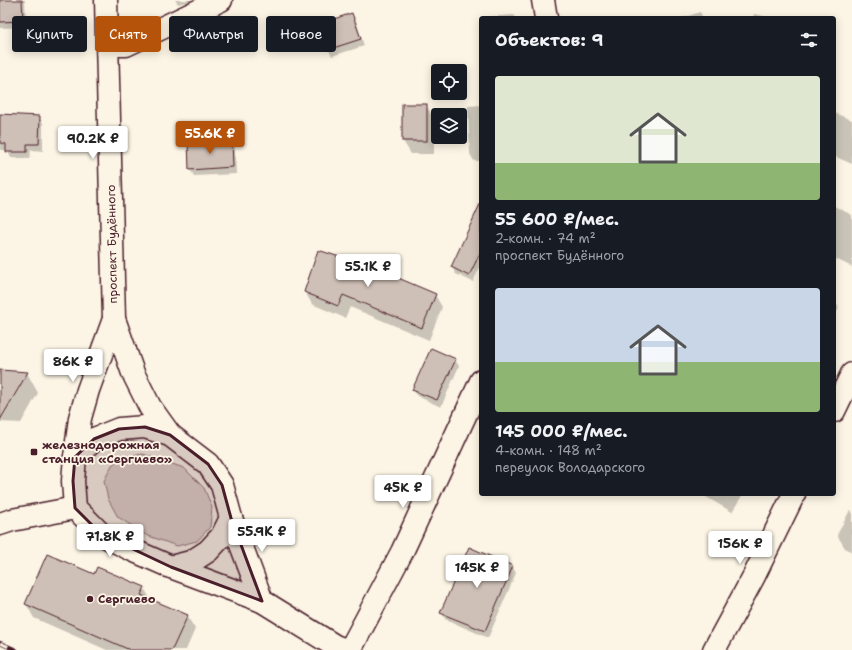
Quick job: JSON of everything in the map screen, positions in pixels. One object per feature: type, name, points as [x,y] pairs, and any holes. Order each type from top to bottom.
[{"type":"street","name":"проспект Будённого","points":[[106,0],[107,16]]},
{"type":"street","points":[[161,28],[221,0]]},
{"type":"street","points":[[543,0],[546,16]]},
{"type":"street","name":"проспект Будённого","points":[[108,52],[114,319],[133,373],[146,400],[170,435]]},
{"type":"street","name":"проспект Будённого","points":[[76,508],[72,481],[80,418],[88,390],[114,319]]},
{"type":"street","points":[[836,407],[852,374]]},
{"type":"street","points":[[350,650],[402,552],[479,385]]},
{"type":"street","points":[[75,457],[94,439],[119,429],[145,427],[170,435],[208,464],[222,485],[231,518],[262,601]]},
{"type":"street","points":[[714,650],[754,576],[793,496]]},
{"type":"street","points":[[0,524],[12,520],[76,508],[101,534],[130,550],[262,601],[335,646],[346,650]]},
{"type":"street","points":[[171,567],[191,562],[208,551],[222,536],[231,518]]},
{"type":"highlighted area","points":[[145,427],[170,435],[208,464],[222,485],[231,518],[262,601],[171,567],[101,534],[75,508],[73,481],[75,457],[94,439],[119,429]]},
{"type":"shaded area","points":[[143,454],[184,468],[204,488],[212,507],[210,527],[197,541],[177,546],[146,535],[118,517],[108,499],[104,481],[112,465],[121,458]]},
{"type":"building","points":[[0,0],[22,0],[23,16],[12,16],[12,21],[0,22]]},
{"type":"building","points":[[352,13],[361,39],[336,47],[336,18]]},
{"type":"building","points":[[402,104],[427,104],[427,141],[402,141]]},
{"type":"building","points":[[0,114],[40,116],[39,144],[27,144],[27,152],[6,152],[6,144],[0,143]]},
{"type":"building","points":[[232,140],[233,167],[189,170],[188,142]]},
{"type":"building","points":[[479,206],[479,255],[469,276],[451,267]]},
{"type":"building","points":[[318,250],[377,269],[436,294],[422,328],[343,295],[338,306],[304,292]]},
{"type":"building","points":[[431,348],[456,359],[437,400],[412,390]]},
{"type":"building","points":[[0,370],[28,372],[0,420]]},
{"type":"building","points":[[469,547],[513,566],[485,631],[440,613]]},
{"type":"building","name":"Сергиево","points":[[47,554],[94,574],[97,567],[145,587],[141,595],[188,615],[172,650],[130,650],[25,604]]},
{"type":"railway","points":[[0,643],[16,650]]},
{"type":"place","name":"железнодорожная станция «Сергиево»","points":[[34,452]]},
{"type":"place","name":"Сергиево","points":[[90,599]]}]
